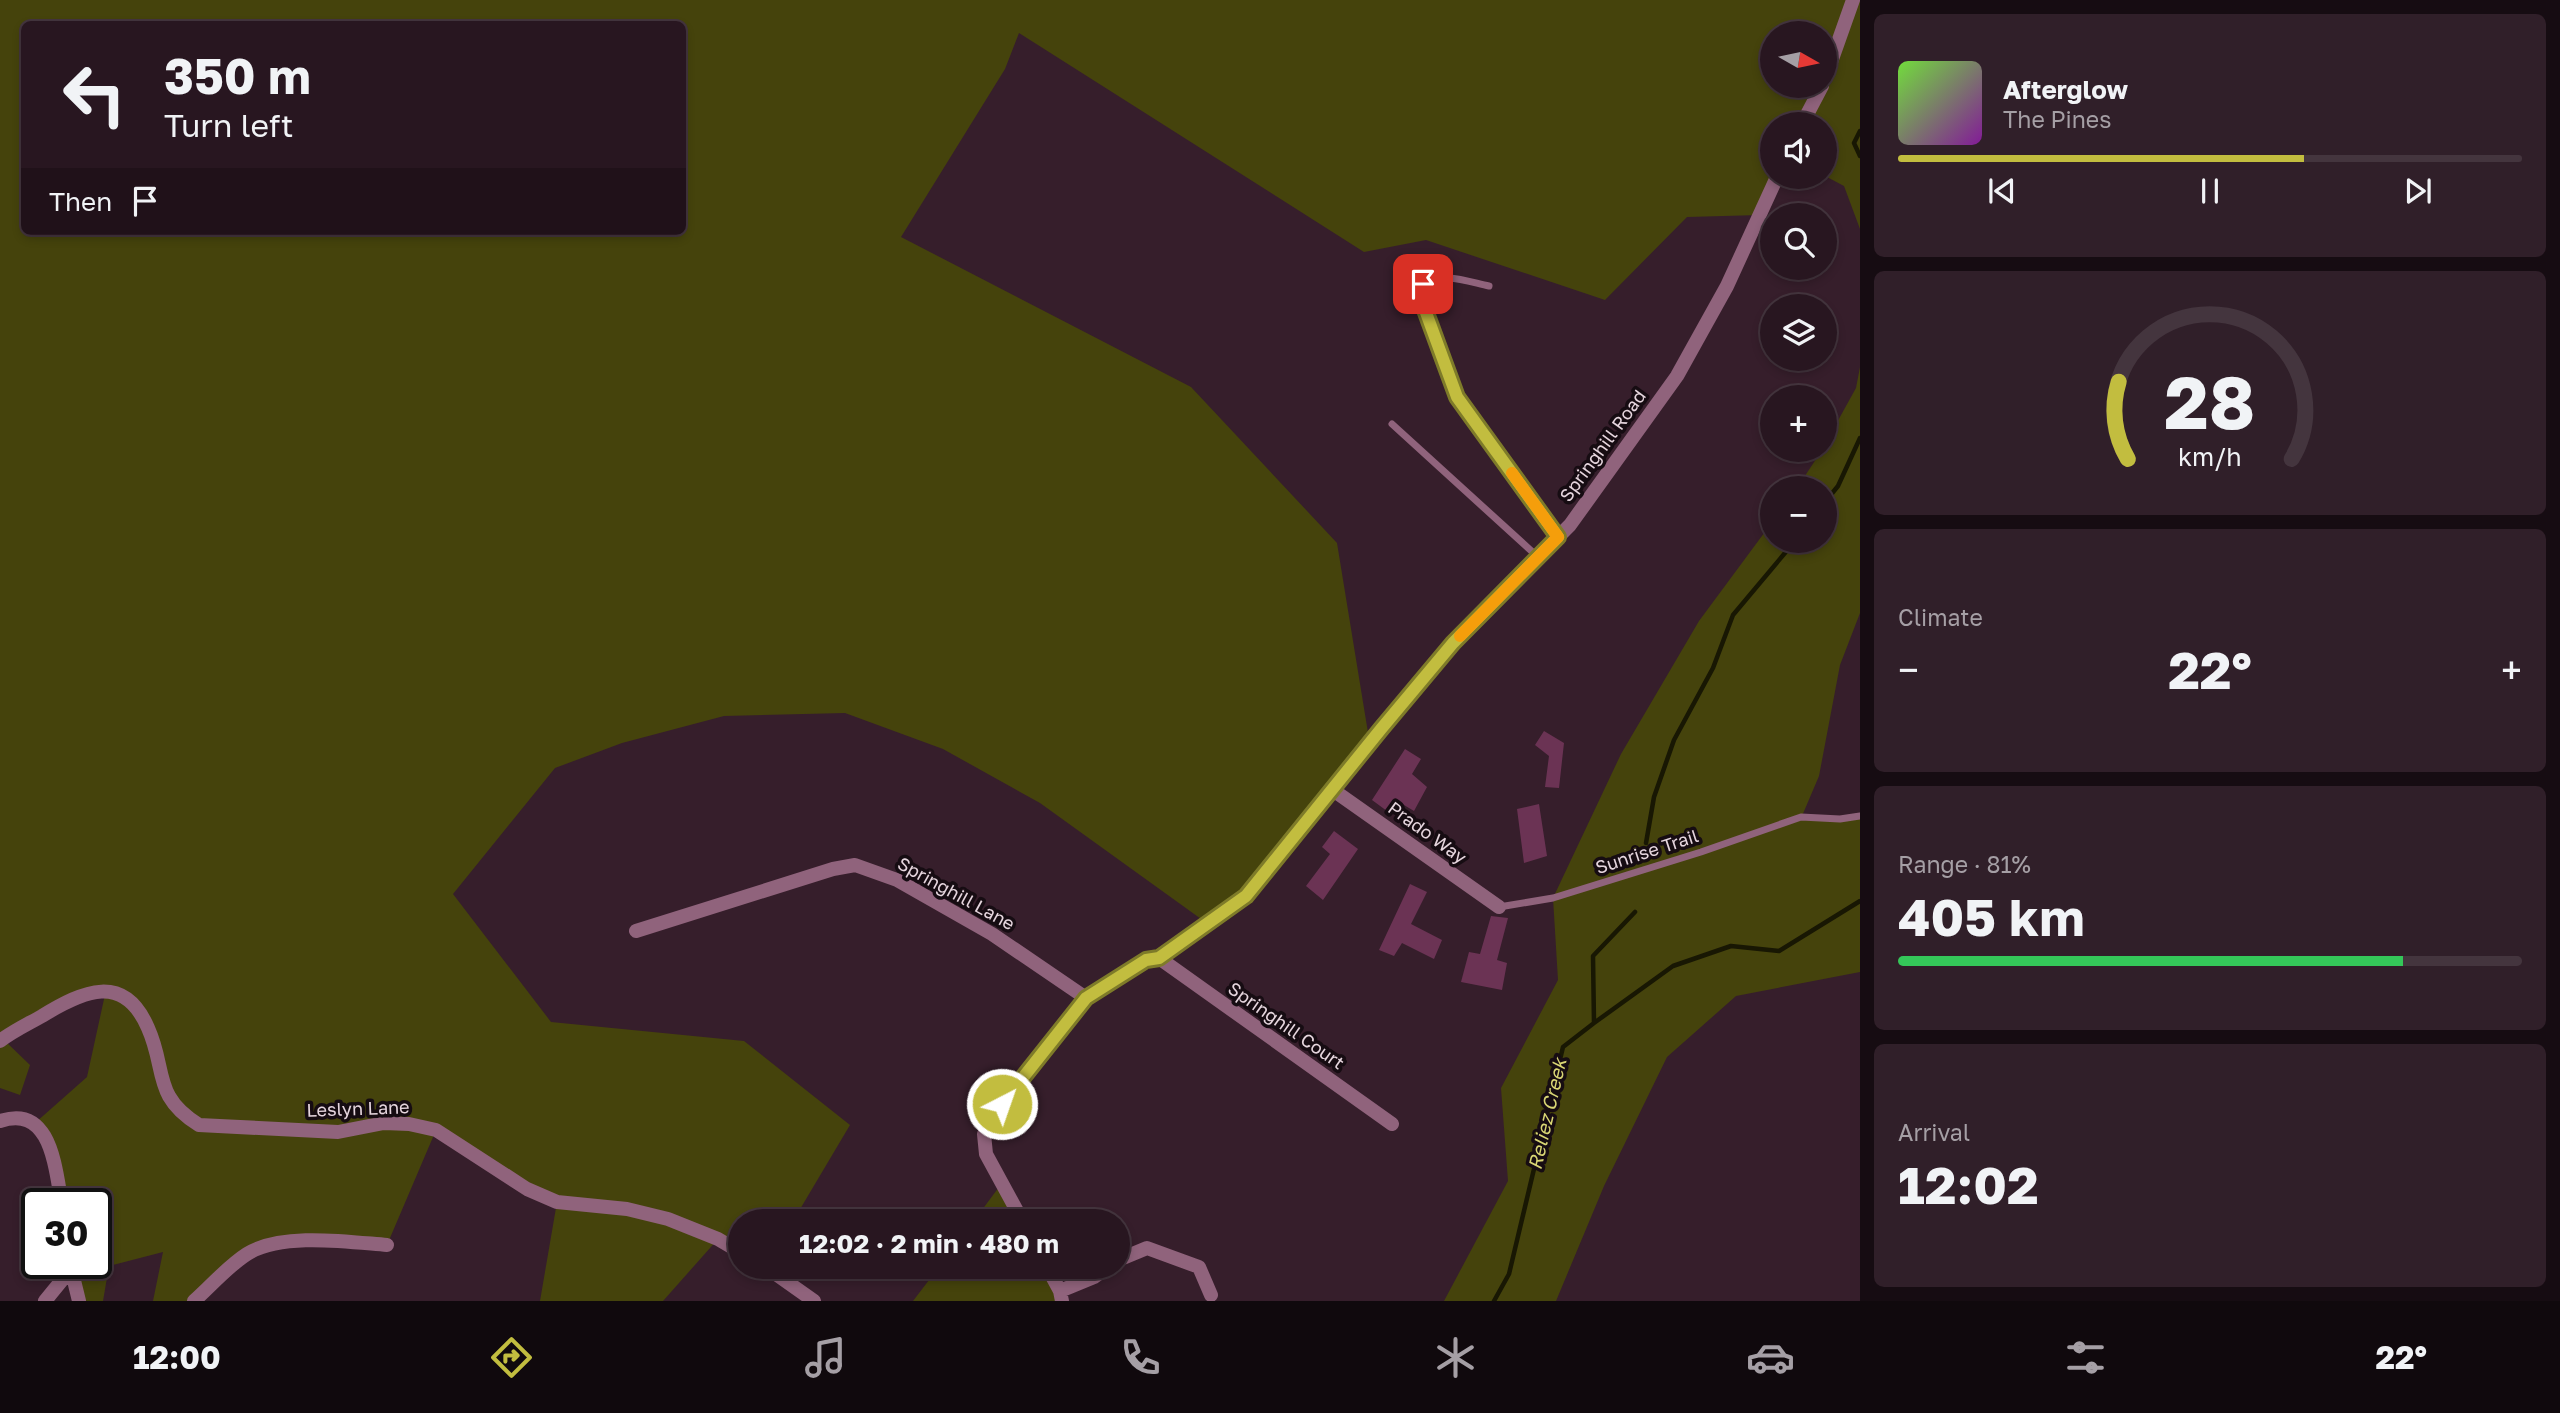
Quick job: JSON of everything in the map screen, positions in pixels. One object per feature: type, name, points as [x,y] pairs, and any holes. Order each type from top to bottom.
[{"type":"street","points":[[1838,42],[1853,0]]},
{"type":"street","name":"Springhill Road","points":[[1016,1209],[986,1154],[984,1135],[992,1116],[1086,998],[1146,960],[1159,958],[1246,896],[1453,643],[1570,525],[1677,376],[1727,286],[1771,189]]},
{"type":"street","name":"Prado Way","points":[[1333,790],[1499,907]]},
{"type":"street","name":"Springhill Lane","points":[[636,931],[833,869],[855,865],[897,880],[992,934],[1086,998]]},
{"type":"street","name":"Springhill Court","points":[[1159,958],[1392,1124]]},
{"type":"street","name":"Leslyn Lane","points":[[0,1041],[53,1009],[88,993],[106,990],[121,994],[133,1002],[149,1029],[166,1095],[181,1114],[199,1125],[338,1132],[397,1124],[436,1130],[527,1189],[557,1202],[627,1209],[668,1219],[728,1245]]},
{"type":"street","points":[[0,1121],[13,1116],[35,1123],[49,1142],[59,1188]]},
{"type":"street","points":[[194,1301],[247,1253],[266,1246],[312,1239],[387,1245]]},
{"type":"street","points":[[1130,1255],[1147,1248],[1199,1267],[1211,1295]]},
{"type":"street","points":[[45,1301],[61,1279]]},
{"type":"street","points":[[74,1279],[79,1301]]},
{"type":"street","points":[[783,1279],[814,1301]]},
{"type":"street","points":[[1053,1279],[1061,1296],[1092,1279]]},
{"type":"lane","points":[[1489,286],[1447,278],[1429,280],[1423,284],[1421,299],[1457,397],[1558,537]]},
{"type":"lane","points":[[1392,424],[1538,557]]},
{"type":"lane","name":"Sunrise Trail","points":[[1499,907],[1553,898],[1701,852],[1801,817],[1840,819],[1860,816]]},
{"type":"shaded area","points":[[0,0],[1860,0],[1860,229],[1844,186],[1837,182],[1837,112],[1760,112],[1760,189],[1769,189],[1764,203],[1760,203],[1760,215],[1687,217],[1605,300],[1426,240],[1364,252],[1019,33],[1005,69],[901,237],[1191,387],[1337,543],[1371,751],[1269,872],[1208,924],[1040,803],[943,749],[845,713],[724,716],[622,743],[555,768],[453,894],[551,1022],[744,1041],[850,1125],[800,1209],[728,1209],[728,1245],[718,1239],[663,1301],[540,1301],[557,1202],[436,1130],[387,1245],[266,1246],[194,1301],[153,1301],[163,1252],[112,1265],[112,1188],[57,1188],[35,1123],[87,1077],[106,990],[3,1039],[30,1065],[20,1095],[0,1088]]},
{"type":"shaded area","points":[[1860,367],[1860,613],[1840,665],[1819,776],[1802,816],[1860,816],[1860,972],[1736,996],[1667,1057],[1604,1186],[1556,1301],[1444,1301],[1508,1181],[1501,1088],[1558,980],[1553,898],[1621,754],[1699,621],[1760,539],[1760,553],[1837,553],[1837,476],[1805,476],[1814,462],[1837,462],[1837,422],[1856,388]]},
{"type":"shaded area","points":[[1002,1183],[1016,1209],[983,1209]]},
{"type":"shaded area","points":[[74,1279],[107,1279],[103,1301],[79,1301]]},
{"type":"shaded area","points":[[930,1279],[1052,1279],[1062,1301],[913,1301]]},
{"type":"building","points":[[1544,731],[1564,743],[1559,788],[1545,787],[1549,756],[1535,745]]},
{"type":"building","points":[[1405,749],[1421,759],[1412,774],[1427,787],[1414,811],[1399,802],[1391,814],[1372,800]]},
{"type":"building","points":[[1539,804],[1547,856],[1524,863],[1517,809]]},
{"type":"building","points":[[1334,831],[1358,849],[1323,900],[1306,886],[1330,854],[1322,847]]},
{"type":"building","points":[[1410,884],[1427,892],[1411,924],[1442,940],[1434,959],[1402,943],[1394,956],[1379,950]]},
{"type":"building","points":[[1491,916],[1508,918],[1497,960],[1507,963],[1502,990],[1461,982],[1469,952],[1480,954]]},
{"type":"waterway","name":"Reliez Creek","points":[[1860,131],[1854,143],[1860,156]]},
{"type":"waterway","name":"Reliez Creek","points":[[1837,487],[1860,438]]},
{"type":"waterway","name":"Reliez Creek","points":[[1646,843],[1654,797],[1674,740],[1713,668],[1733,615],[1785,553]]},
{"type":"waterway","points":[[1594,1023],[1673,966],[1731,946],[1779,951],[1860,901]]},
{"type":"waterway","name":"Reliez Creek","points":[[1494,1301],[1509,1274],[1563,1047],[1594,1023],[1593,956],[1635,912]]},
{"type":"slow traffic","points":[[1460,636],[1558,537],[1512,473]]},
{"type":"route","points":[[1002,1104],[1086,998],[1146,960],[1159,958],[1246,896],[1269,872],[1381,729],[1453,643],[1558,537],[1457,397],[1421,299],[1423,284]]}]
